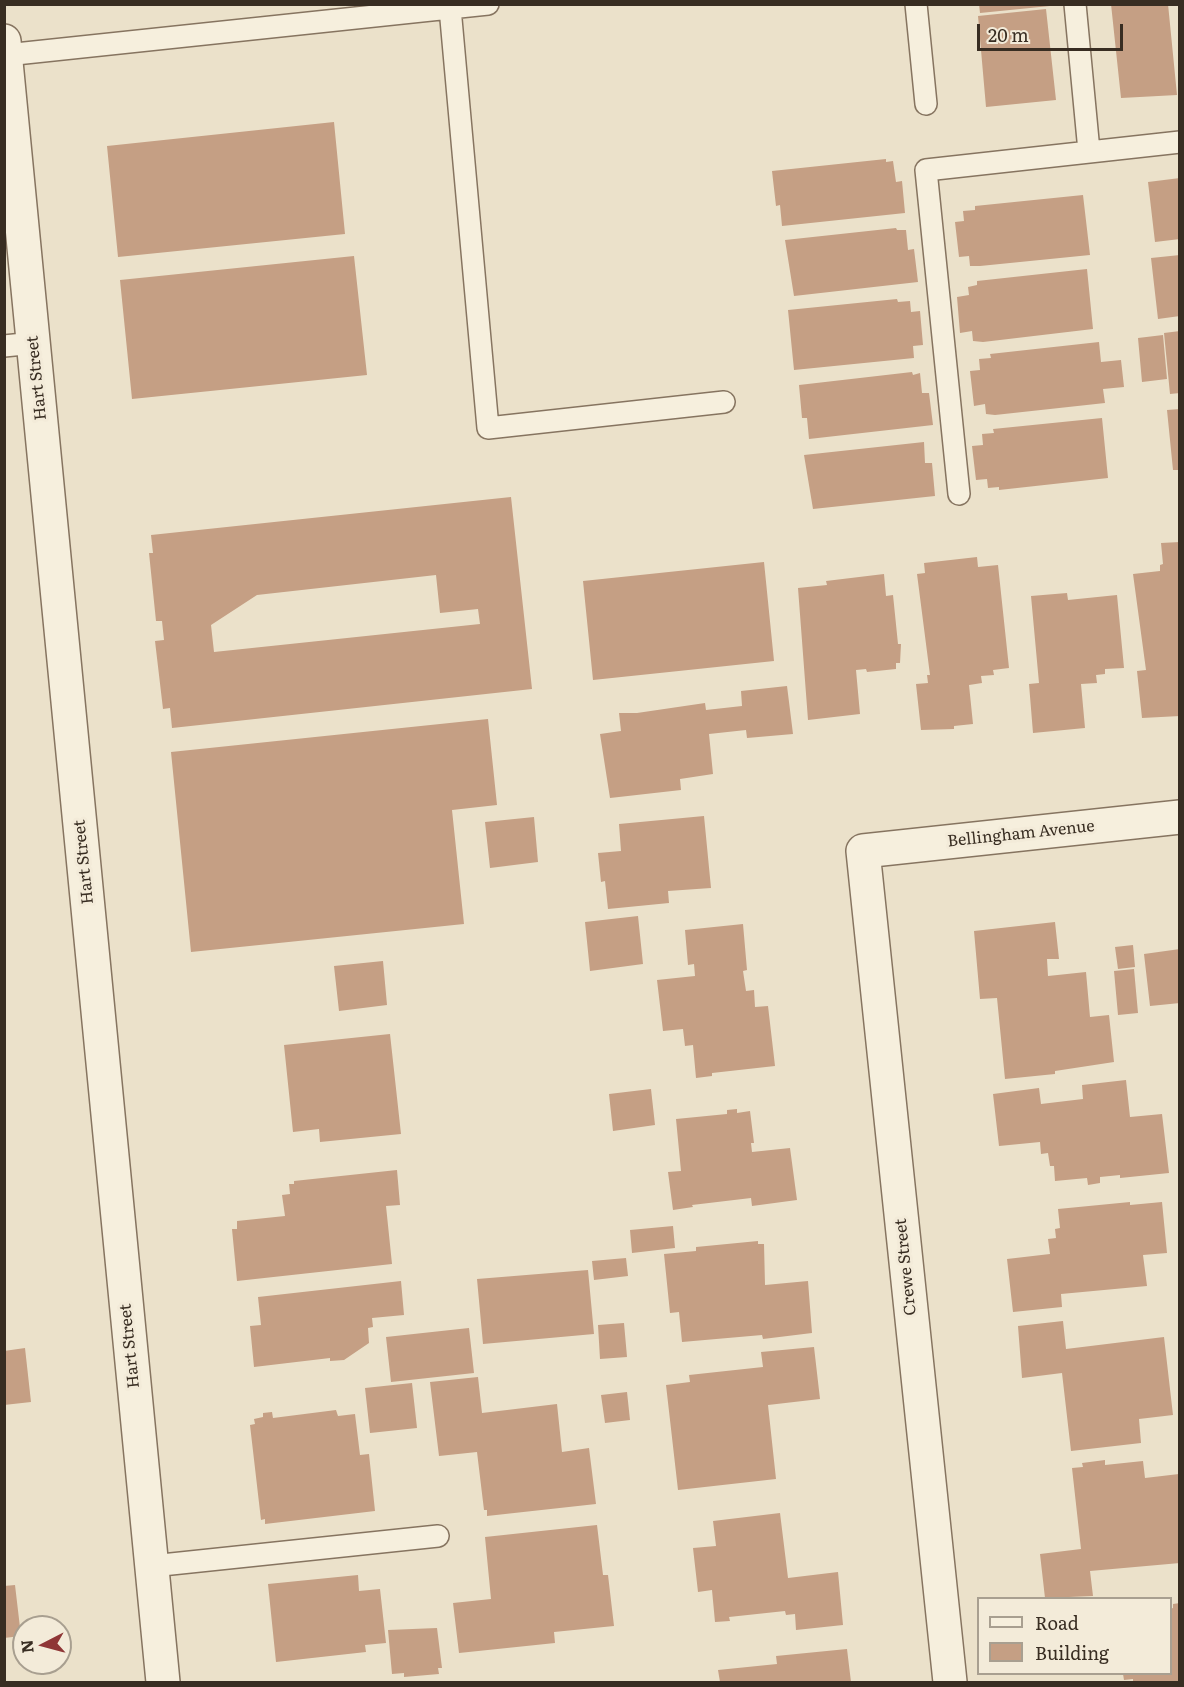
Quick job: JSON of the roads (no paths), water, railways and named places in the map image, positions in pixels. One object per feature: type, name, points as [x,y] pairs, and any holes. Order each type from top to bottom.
[{"type":"street","name":"Hart Street","points":[[5,48],[19,344],[163,1683]]},
{"type":"street","name":"Bellingham Avenue","points":[[863,851],[1179,817]]},
{"type":"street","name":"Crewe Street","points":[[863,851],[950,1683]]},
{"type":"lane","points":[[5,48],[488,4]]},
{"type":"lane","points":[[916,4],[926,104]]},
{"type":"lane","points":[[1075,4],[1089,151]]},
{"type":"lane","points":[[450,8],[488,428],[723,402]]},
{"type":"lane","points":[[959,494],[926,170],[1179,142]]},
{"type":"lane","points":[[152,1566],[438,1536]]}]
